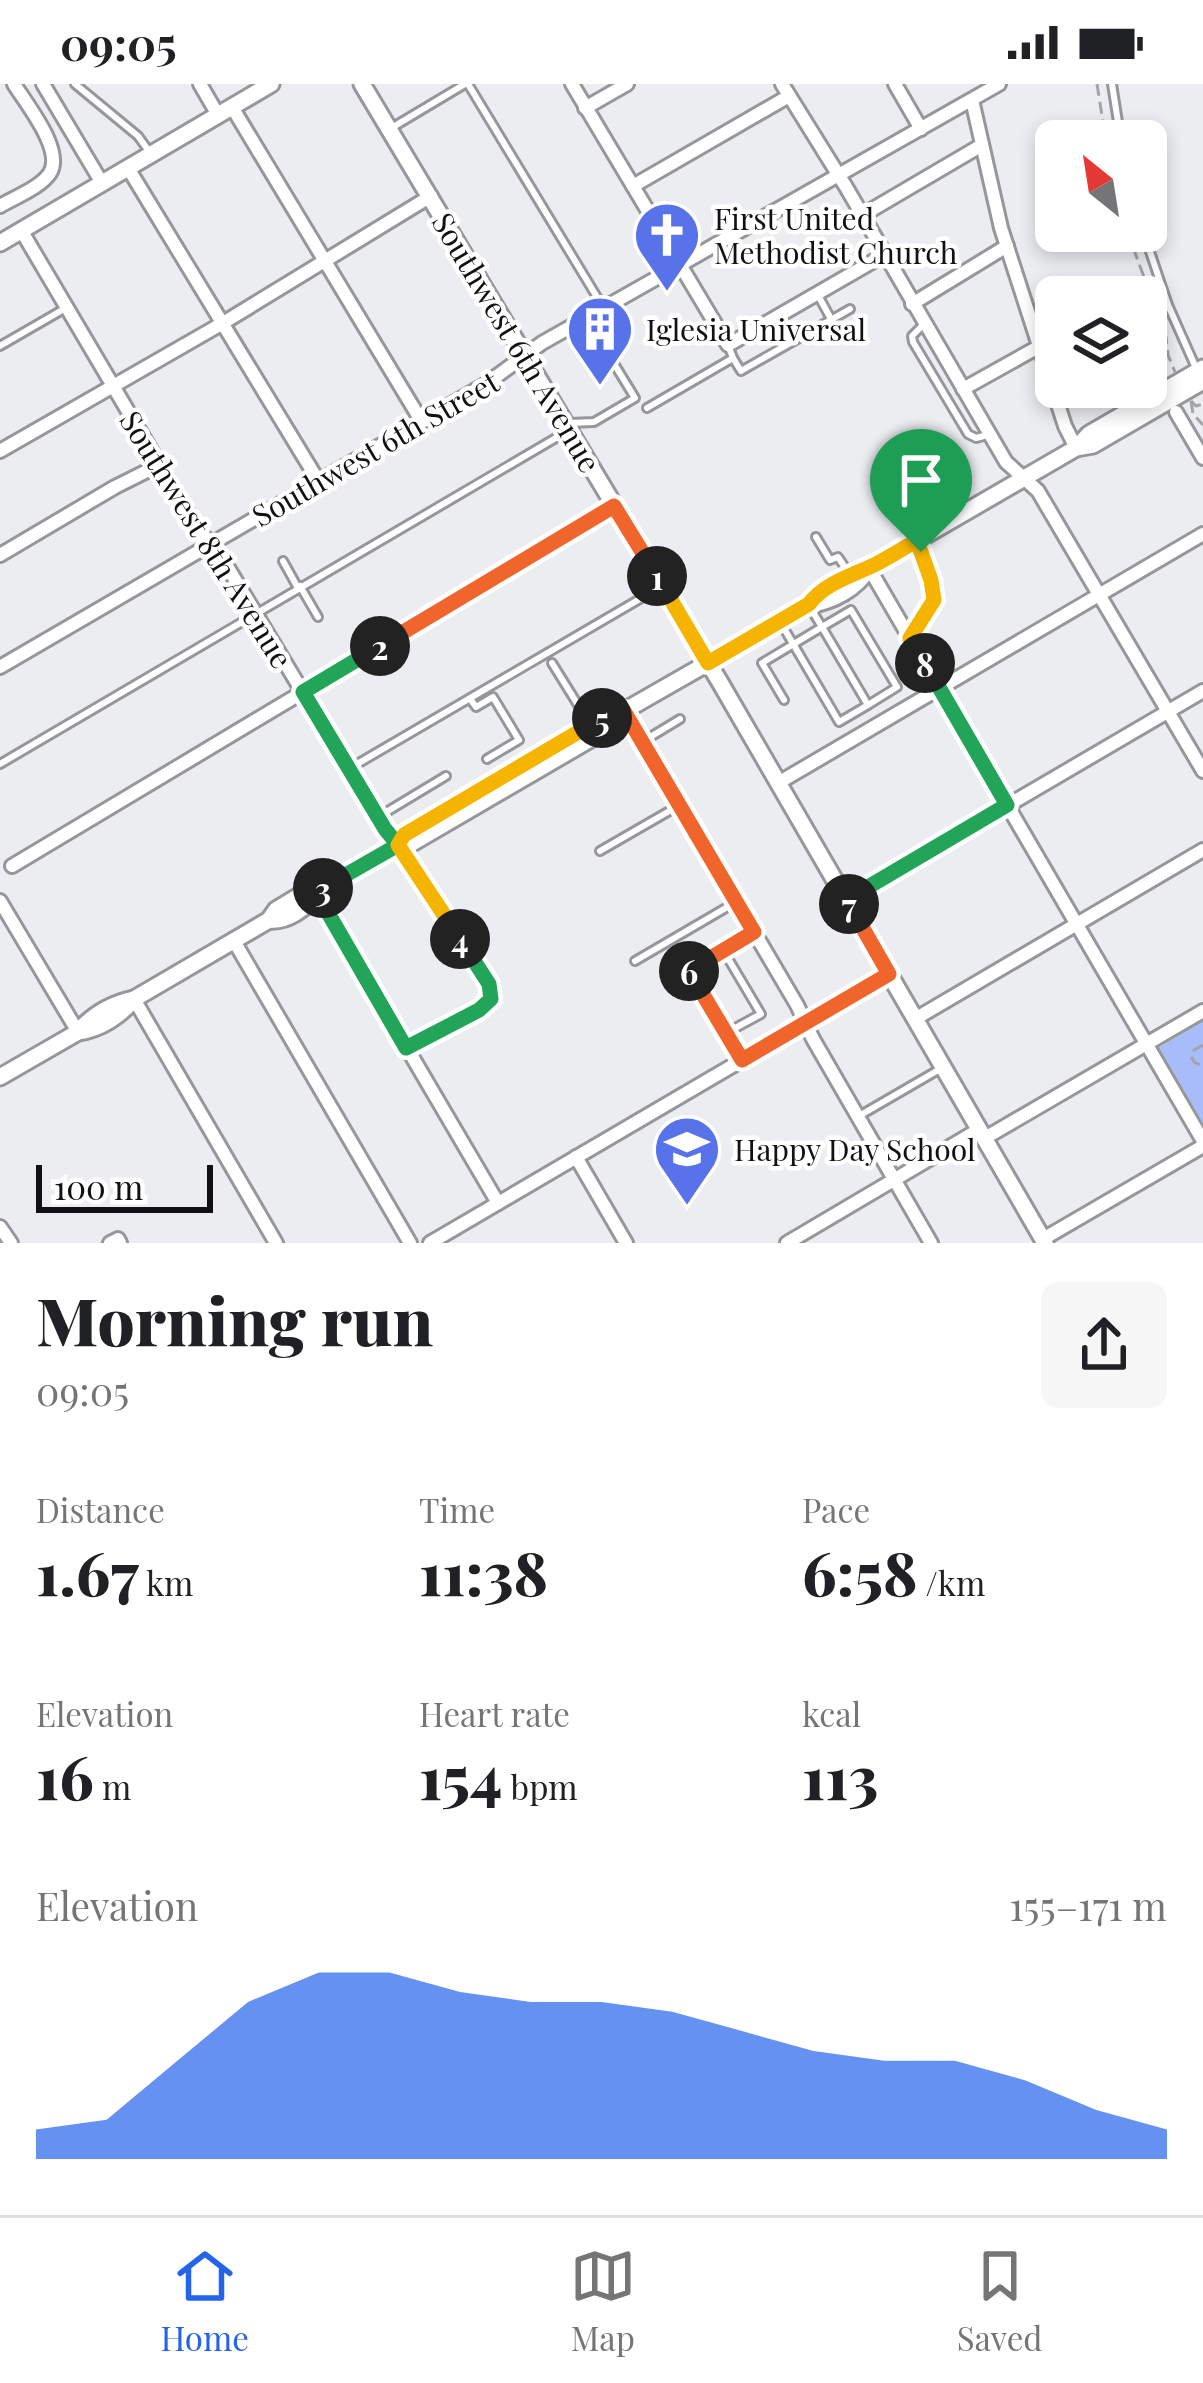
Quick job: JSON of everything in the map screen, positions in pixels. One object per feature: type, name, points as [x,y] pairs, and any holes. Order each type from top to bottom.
[{"type":"street","points":[[0,206],[40,183],[52,171],[54,155],[14,84]]},
{"type":"street","points":[[200,84],[225,111],[327,261],[422,422]]},
{"type":"street","points":[[0,243],[271,84]]},
{"type":"street","name":"Southwest 6th Avenue","points":[[362,84],[663,585],[1044,1241]]},
{"type":"street","points":[[572,84],[730,352],[884,255]]},
{"type":"street","points":[[586,108],[627,84]]},
{"type":"street","points":[[895,84],[921,129]]},
{"type":"street","name":"Southwest 6th Street","points":[[0,667],[487,384],[542,343],[999,84]]},
{"type":"street","points":[[45,88],[102,183]]},
{"type":"street","points":[[633,186],[785,90],[1006,462],[1038,491],[1203,771]]},
{"type":"street","points":[[972,100],[1007,246],[1035,331]]},
{"type":"street","points":[[861,216],[982,145]]},
{"type":"street","points":[[128,168],[319,482]]},
{"type":"street","points":[[0,451],[431,196]]},
{"type":"street","name":"Southwest 8th Avenue","points":[[21,230],[201,535],[213,543],[378,817],[491,990],[491,999],[479,1010],[406,1048]]},
{"type":"street","points":[[912,304],[1007,246]]},
{"type":"street","points":[[963,389],[1035,349]]},
{"type":"street","points":[[0,1077],[78,1032],[117,1002],[134,999],[269,920],[275,910],[304,893],[316,892],[398,845],[404,835],[605,717],[624,711],[809,604],[817,594],[1076,448],[1089,434],[1202,376]]},
{"type":"street","points":[[1059,408],[1076,448]]},
{"type":"street","points":[[1176,412],[1203,458]]},
{"type":"street","points":[[0,555],[159,465]]},
{"type":"street","points":[[12,866],[614,506]]},
{"type":"street","points":[[778,783],[1203,534]]},
{"type":"street","points":[[809,604],[826,602],[860,583],[869,568]]},
{"type":"street","points":[[869,568],[1203,1143],[1044,1241]]},
{"type":"street","points":[[846,900],[1203,691]]},
{"type":"street","points":[[624,711],[931,1243]]},
{"type":"street","points":[[398,845],[407,846],[610,727],[624,711]]},
{"type":"street","points":[[915,1019],[1203,850]]},
{"type":"street","points":[[316,892],[498,1203]]},
{"type":"street","points":[[0,901],[78,1032]]},
{"type":"street","points":[[234,941],[410,1243]]},
{"type":"street","points":[[430,1243],[889,974]]},
{"type":"street","points":[[134,999],[276,1243]]},
{"type":"street","points":[[787,1243],[1203,1011]]},
{"type":"street","points":[[576,1157],[626,1243]]},
{"type":"street","points":[[0,1226],[11,1243]]},
{"type":"street","points":[[459,1226],[469,1243]]},
{"type":"street","points":[[110,1243],[118,1239],[120,1243]]},
{"type":"lane","points":[[45,88],[63,84]]},
{"type":"lane","points":[[75,84],[138,136],[151,154]]},
{"type":"lane","points":[[390,129],[467,84],[603,308]]},
{"type":"lane","points":[[1112,84],[1117,120]]},
{"type":"lane","points":[[1150,252],[1173,317],[1202,376]]},
{"type":"lane","points":[[817,293],[831,319]]},
{"type":"lane","points":[[0,346],[66,307]]},
{"type":"lane","points":[[647,408],[730,352],[741,371],[850,309]]},
{"type":"lane","points":[[0,764],[568,427],[594,422],[634,398],[586,318]]},
{"type":"lane","points":[[924,324],[913,341],[968,434],[976,438],[990,434]]},
{"type":"lane","points":[[816,537],[830,560],[838,557],[850,575]]},
{"type":"lane","points":[[283,561],[318,617]]},
{"type":"lane","points":[[349,769],[663,585]]},
{"type":"lane","points":[[809,604],[868,704]]},
{"type":"lane","points":[[780,621],[794,644],[839,722],[897,687],[851,610],[823,627],[794,644],[762,663],[784,700]]},
{"type":"lane","points":[[552,663],[590,726]]},
{"type":"lane","points":[[471,699],[476,707],[493,697],[519,740],[488,759]]},
{"type":"lane","points":[[641,742],[680,719]]},
{"type":"lane","points":[[378,817],[446,776]]},
{"type":"lane","points":[[600,851],[678,806]]},
{"type":"lane","points":[[635,961],[736,902]]},
{"type":"lane","points":[[742,1060],[688,971],[754,932]]},
{"type":"lane","points":[[723,950],[760,1014],[726,1033]]},
{"type":"lane","points":[[859,1116],[943,1067]]},
{"type":"path","points":[[1096,84],[1102,120]]},
{"type":"path","points":[[1135,252],[1178,377]]},
{"type":"path","points":[[1203,404],[1196,406],[1190,398],[1193,414],[1203,425]]},
{"type":"path","points":[[910,638],[934,600],[916,541]]},
{"type":"path","points":[[1203,1045],[1192,1056],[1203,1066]]},
{"type":"shaded area","points":[[1203,1021],[1203,1124],[1158,1048]]},
{"type":"place","name":"First United Methodist Church","points":[[667,294]]},
{"type":"place","name":"Iglesia Universal","points":[[600,388]]},
{"type":"place","name":"Happy Day School","points":[[687,1208]]},
{"type":"route","points":[[921,552],[916,541],[858,570],[708,663],[614,506],[303,692],[398,845],[316,892],[406,1048],[479,1010],[492,995],[398,845],[404,835],[605,717],[624,711],[754,932],[688,971],[742,1060],[889,974],[846,900],[1007,805],[910,638],[934,600],[921,552]]}]
